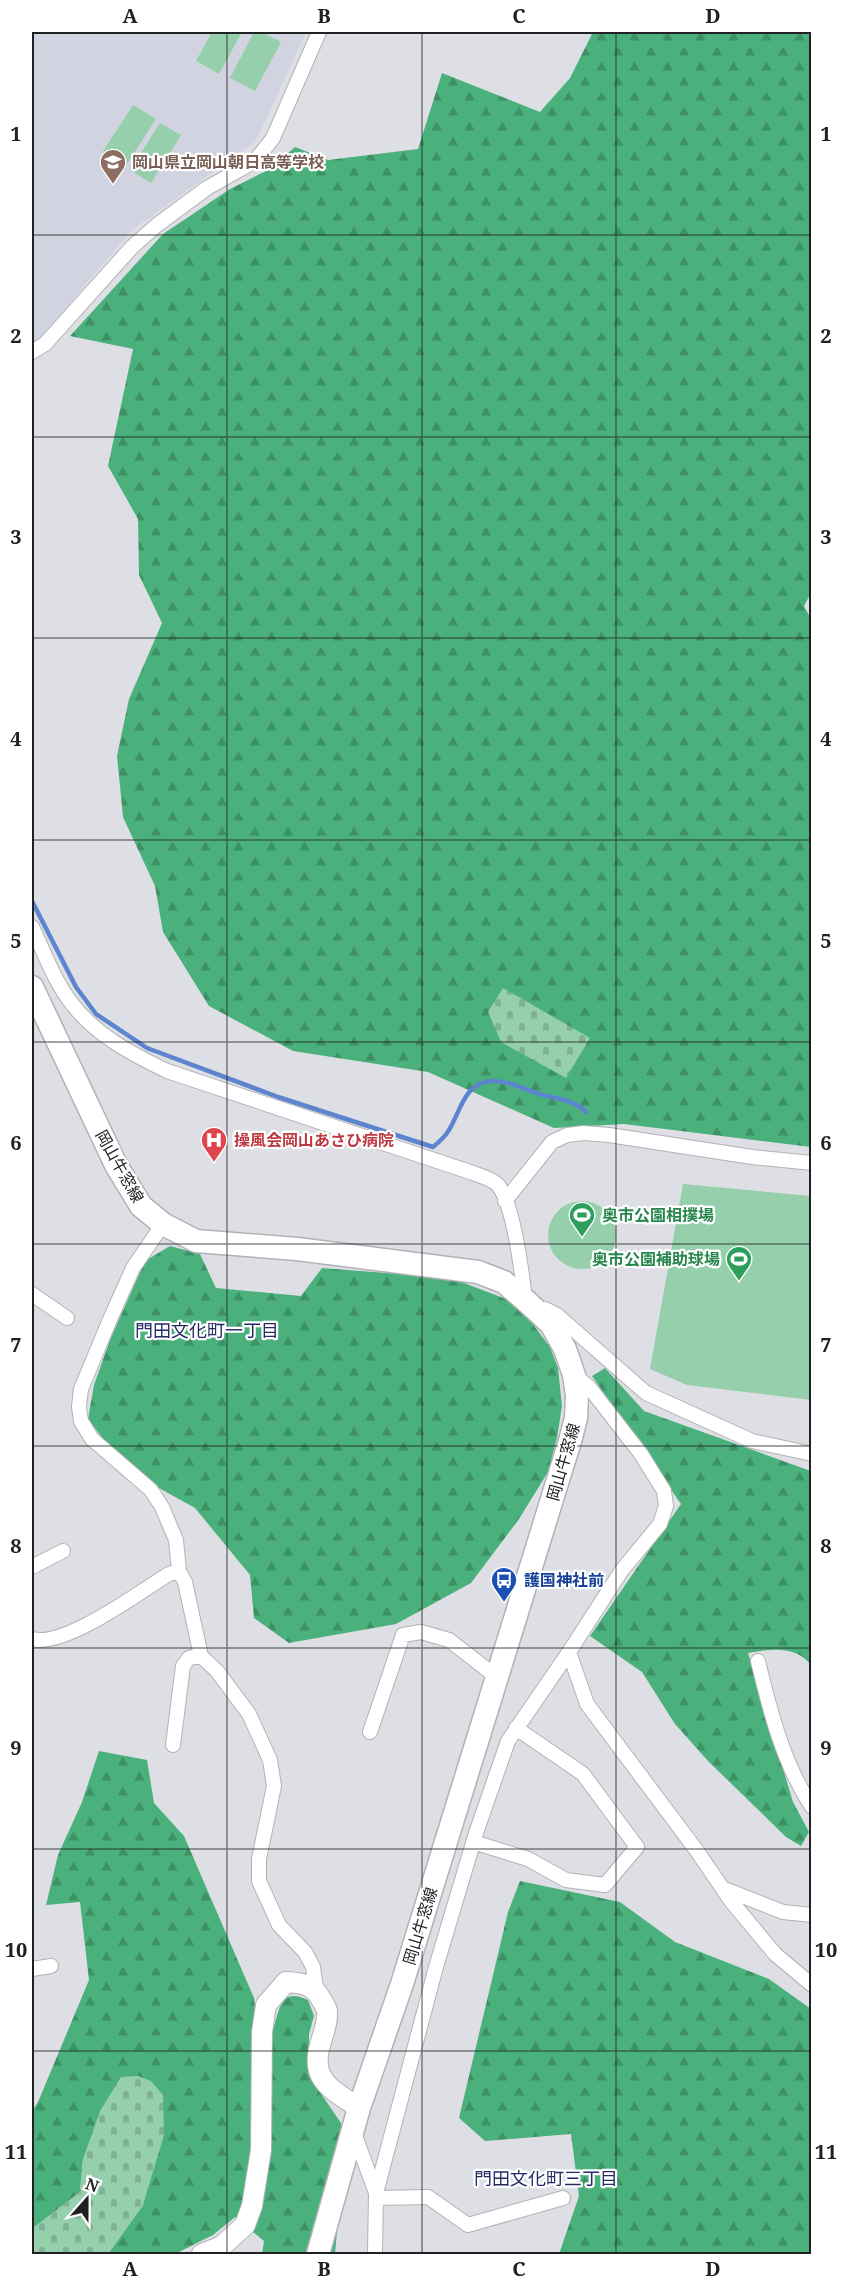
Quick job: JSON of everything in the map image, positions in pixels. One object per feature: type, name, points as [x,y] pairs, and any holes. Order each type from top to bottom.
[{"type":"main road","name":"岡山牛窓線","points":[[42,979],[117,1165],[141,1206],[163,1224],[195,1240],[297,1249],[478,1272],[504,1282],[551,1324],[565,1348],[574,1375],[577,1396],[576,1418],[498,1678],[402,1984],[359,2108],[318,2254]]},
{"type":"street","points":[[32,352],[45,344],[132,247],[157,225],[207,188],[255,161],[273,138],[319,32]]},
{"type":"street","points":[[32,927],[42,979],[99,1033],[138,1057],[167,1071],[480,1175],[498,1185],[518,1243],[525,1300],[557,1315],[646,1393],[752,1440],[812,1454]]},
{"type":"street","points":[[505,1201],[552,1142],[584,1133],[752,1157],[812,1163]]},
{"type":"street","points":[[163,1224],[133,1268],[81,1389],[79,1407],[81,1421],[92,1438],[151,1490],[162,1507],[176,1540],[179,1571],[185,1582],[201,1656],[222,1678],[249,1714],[270,1760],[274,1786],[259,1859],[259,1881],[279,1925],[306,1952],[313,1967],[316,1989],[327,2010],[317,2056],[319,2073],[332,2090],[359,2108]]},
{"type":"street","points":[[32,1294],[67,1318]]},
{"type":"street","points":[[375,2254],[376,2196],[436,1967],[473,1842],[508,1741],[622,1570],[660,1524],[666,1506],[664,1491],[642,1454],[589,1387],[574,1375]]},
{"type":"street","points":[[32,1566],[63,1551]]},
{"type":"street","points":[[32,1639],[40,1641],[54,1639],[77,1630],[169,1574],[179,1571]]},
{"type":"street","points":[[370,1732],[404,1635],[421,1632],[449,1640],[498,1678]]},
{"type":"street","points":[[569,1652],[587,1704],[722,1888],[775,1954],[812,1985]]},
{"type":"street","points":[[173,1745],[183,1666],[189,1658],[201,1656]]},
{"type":"street","points":[[758,1661],[786,1758],[798,1786],[812,1807]]},
{"type":"street","points":[[473,1842],[528,1859],[566,1880],[605,1885],[637,1847],[584,1774],[516,1728]]},
{"type":"street","points":[[722,1888],[783,1912],[812,1915]]},
{"type":"street","points":[[32,1969],[51,1966]]},
{"type":"street","points":[[202,2254],[222,2246],[244,2225],[252,2206],[261,2150],[262,2032],[266,2005],[286,1982],[303,1983],[316,1989]]},
{"type":"street","points":[[353,2131],[376,2196]]},
{"type":"street","points":[[376,2196],[428,2197],[468,2225],[563,2198]]},
{"type":"shaded area","name":"岡山県立岡山朝日高等学校","points":[[32,32],[306,32],[256,141],[132,230],[38,341],[32,341]]},
{"type":"green space","points":[[212,32],[242,32],[219,74],[196,61]]},
{"type":"green space","points":[[254,32],[261,32],[281,42],[255,91],[230,78]]},
{"type":"green space","points":[[593,32],[811,32],[812,591],[804,606],[812,621],[811,1147],[624,1124],[554,1128],[428,1072],[293,1051],[209,1006],[163,932],[155,886],[123,817],[117,756],[129,699],[162,623],[139,575],[138,519],[108,466],[133,349],[70,336],[163,234],[230,189],[270,169],[295,147],[328,160],[418,149],[442,73],[540,112],[570,78]]},
{"type":"green space","points":[[133,105],[156,119],[125,167],[102,153]]},
{"type":"green space","points":[[160,123],[181,135],[151,183],[130,170]]},
{"type":"green space","points":[[503,988],[590,1038],[566,1078],[501,1042],[488,1012]]},
{"type":"green space","name":"奥市公園補助球場","points":[[683,1184],[811,1196],[811,1400],[687,1385],[650,1369]]},
{"type":"green space","name":"奥市公園相撲場","points":[[582,1201],[595,1204],[606,1211],[613,1222],[616,1235],[613,1248],[606,1259],[595,1266],[582,1269],[569,1266],[558,1259],[551,1248],[548,1235],[551,1222],[558,1211],[569,1204]]},
{"type":"green space","points":[[170,1246],[200,1254],[216,1288],[301,1296],[322,1268],[451,1278],[506,1299],[523,1311],[550,1347],[558,1368],[562,1406],[557,1438],[548,1472],[519,1519],[471,1583],[396,1624],[289,1643],[254,1618],[250,1575],[195,1508],[159,1488],[107,1444],[88,1419],[94,1385],[110,1340],[145,1261]]},
{"type":"green space","points":[[605,1368],[644,1411],[811,1471],[811,1665],[798,1654],[790,1651],[765,1650],[748,1653],[793,1802],[809,1832],[801,1846],[786,1837],[708,1761],[675,1724],[642,1672],[590,1636],[681,1504],[592,1376]]},
{"type":"green space","points":[[99,1751],[147,1760],[154,1803],[184,1836],[254,1998],[257,2024],[273,2030],[286,1998],[292,1996],[308,2000],[314,2016],[309,2034],[309,2076],[341,2123],[341,2150],[321,2214],[337,2232],[335,2254],[262,2254],[264,2241],[235,2217],[213,2235],[175,2254],[108,2254],[143,2205],[83,2159],[80,2192],[32,2229],[32,2111],[38,2102],[89,1980],[80,1902],[46,1905],[58,1855],[82,1802]]},
{"type":"green space","points":[[520,1881],[620,1902],[675,1942],[769,1979],[811,2009],[811,2254],[559,2254],[579,2196],[571,2134],[485,2141],[459,2118],[508,1912]]},
{"type":"green space","points":[[138,2076],[151,2081],[163,2095],[164,2135],[143,2205],[108,2254],[32,2254],[32,2229],[80,2192],[83,2159],[100,2111],[121,2077]]},
{"type":"waterway","points":[[32,901],[76,987],[96,1014],[147,1048],[278,1097],[433,1147],[447,1133],[469,1092],[482,1083],[491,1081],[508,1083],[542,1095],[569,1101],[586,1112]]},
{"type":"place","name":"岡山県立岡山朝日高等学校","points":[[113,185]]},
{"type":"place","name":"操風会岡山あさひ病院","points":[[214,1163]]},
{"type":"place","name":"奥市公園相撲場","points":[[582,1238]]},
{"type":"place","name":"奥市公園補助球場","points":[[739,1282]]},
{"type":"place","name":"護国神社前","points":[[504,1603]]},
{"type":"district","name":"門田文化町一丁目","points":[[207,1330]]},
{"type":"district","name":"門田文化町三丁目","points":[[546,2178]]}]
